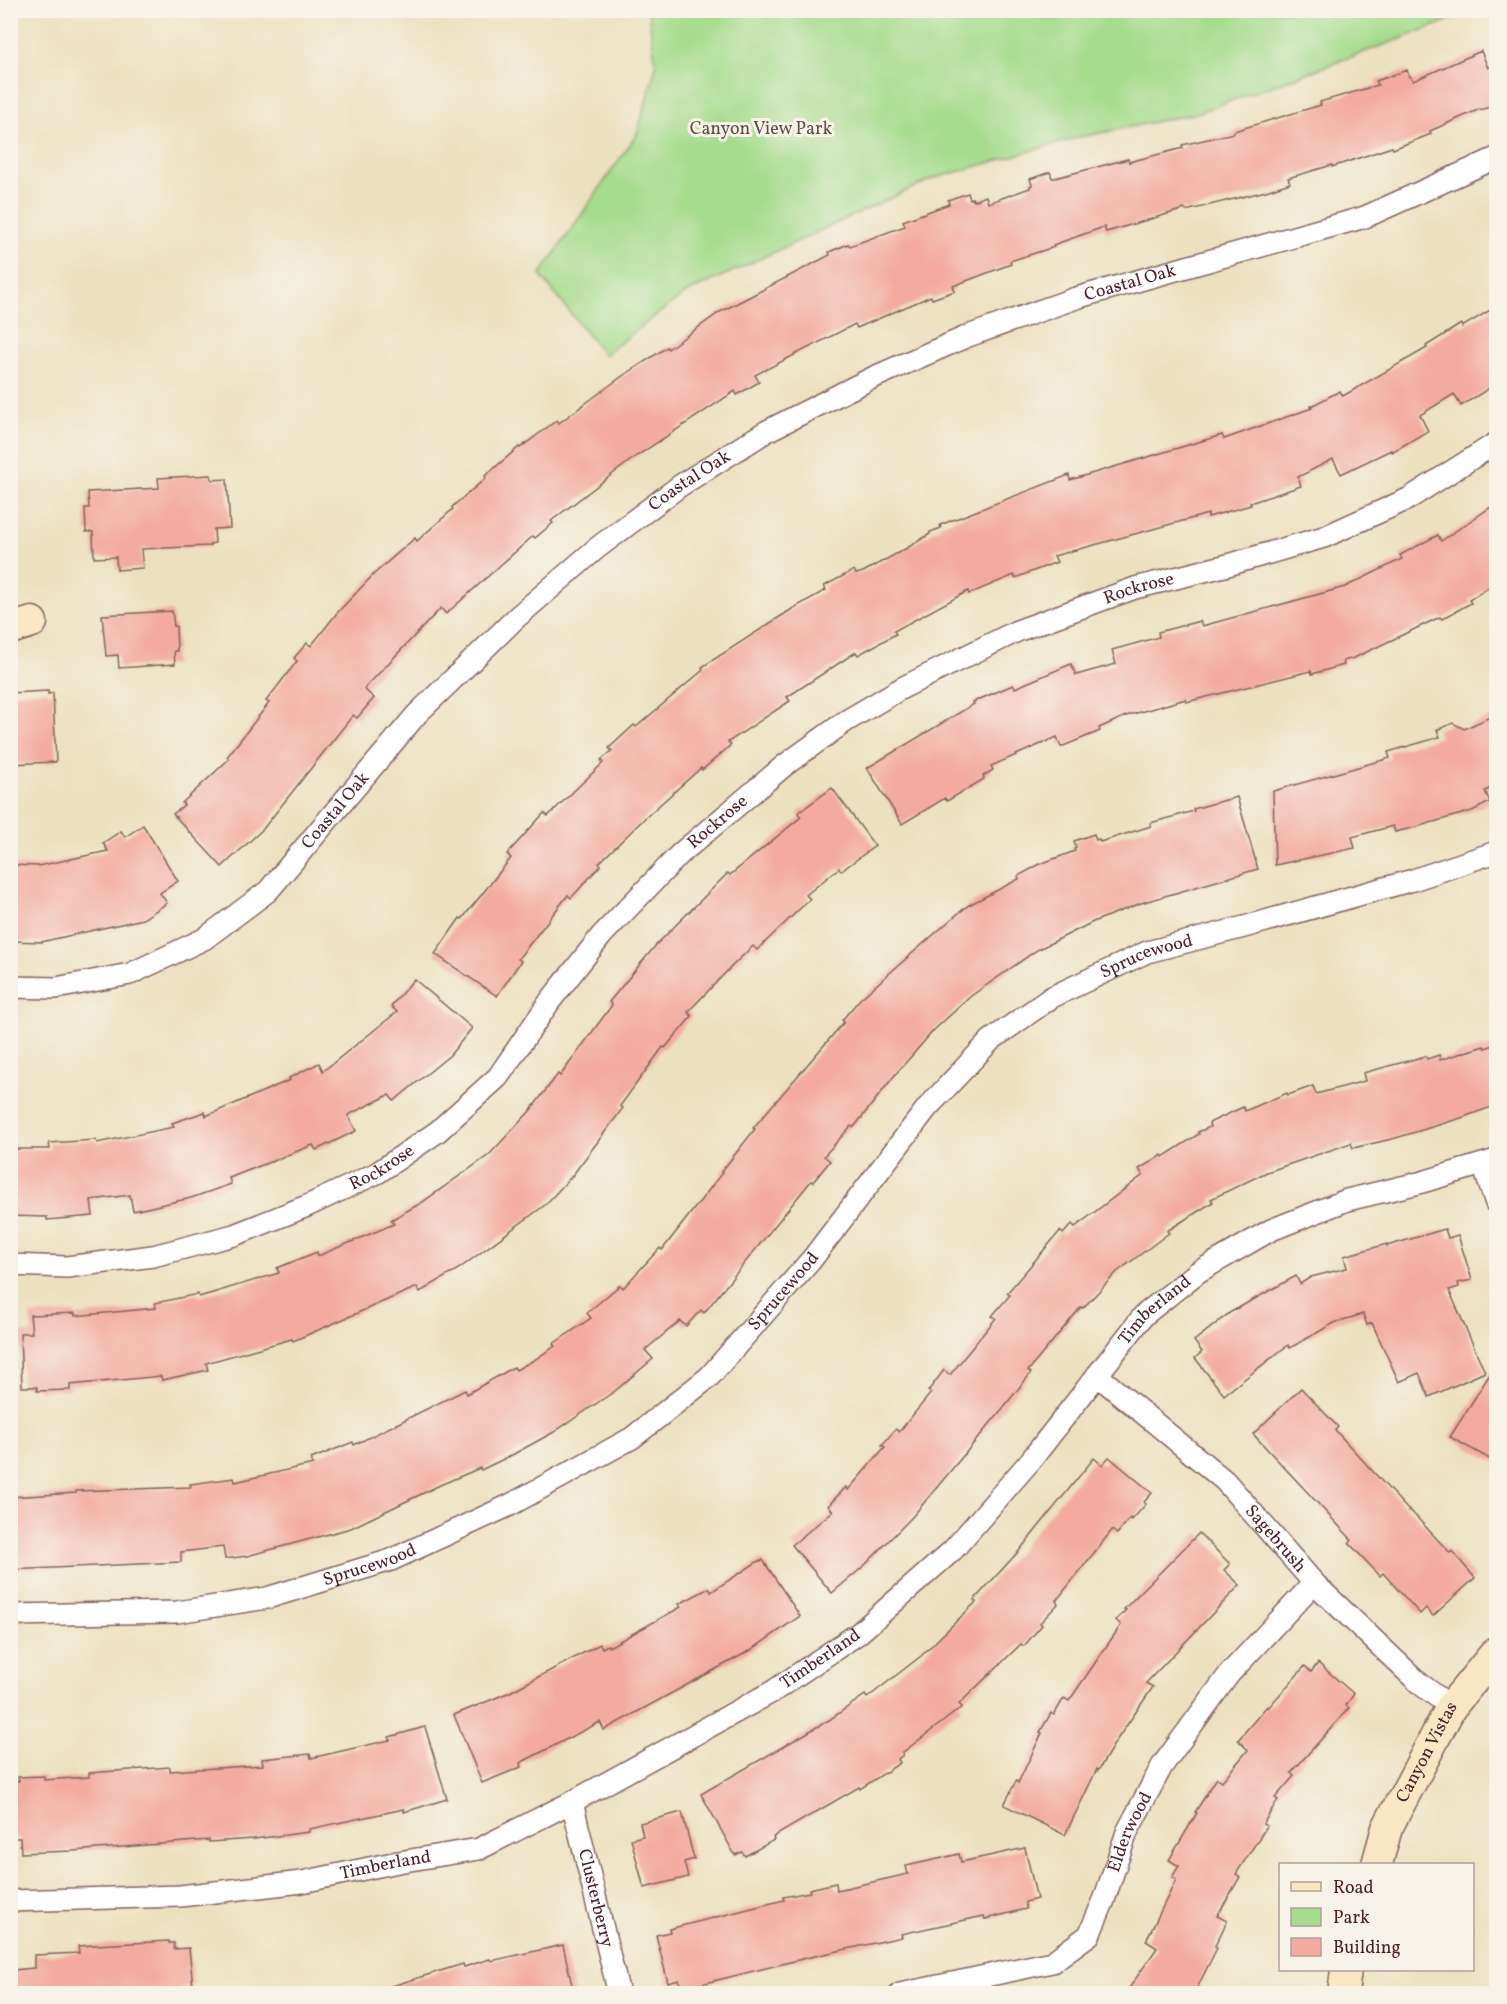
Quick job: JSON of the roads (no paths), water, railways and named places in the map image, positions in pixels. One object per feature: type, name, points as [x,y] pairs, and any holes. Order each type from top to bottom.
[{"type":"street","name":"Coastal Oak","points":[[10,987],[57,988],[130,974],[204,939],[268,891],[417,714],[516,617],[597,548],[681,485],[767,430],[872,378],[968,336],[1076,298],[1365,217],[1497,158]]},
{"type":"street","name":"Rockrose","points":[[10,1265],[67,1267],[153,1256],[234,1235],[307,1206],[377,1173],[437,1132],[498,1077],[550,1002],[602,935],[680,854],[784,765],[846,721],[902,688],[1017,631],[1135,588],[1228,565],[1324,537],[1408,499],[1497,443]]},
{"type":"street","name":"Sprucewood","points":[[10,1616],[177,1612],[267,1598],[391,1560],[510,1505],[632,1438],[709,1377],[812,1259],[927,1108],[991,1040],[1052,997],[1147,952],[1413,880],[1497,852]]},
{"type":"street","points":[[1490,1163],[1497,1203]]},
{"type":"street","name":"Timberland","points":[[10,1901],[180,1896],[302,1882],[398,1862],[478,1849],[572,1802],[772,1692],[859,1633],[953,1550],[1031,1460],[1144,1315],[1198,1272],[1270,1230],[1347,1200],[1490,1163]]},
{"type":"street","name":"Sagebrush","points":[[1096,1375],[1225,1481],[1314,1583],[1419,1683],[1450,1707]]},
{"type":"street","name":"Elderwood","points":[[900,1994],[1052,1962],[1089,1935],[1104,1900],[1127,1832],[1162,1766],[1230,1673],[1314,1583]]},
{"type":"street","name":"Canyon Vistas","points":[[1377,1863],[1387,1828],[1450,1707],[1497,1652]]},
{"type":"street","name":"Clusterberry","points":[[572,1802],[619,1994]]},
{"type":"street","points":[[1343,1994],[1346,1971]]},
{"type":"park label","name":"Canyon View Park","points":[[761,129]]}]
